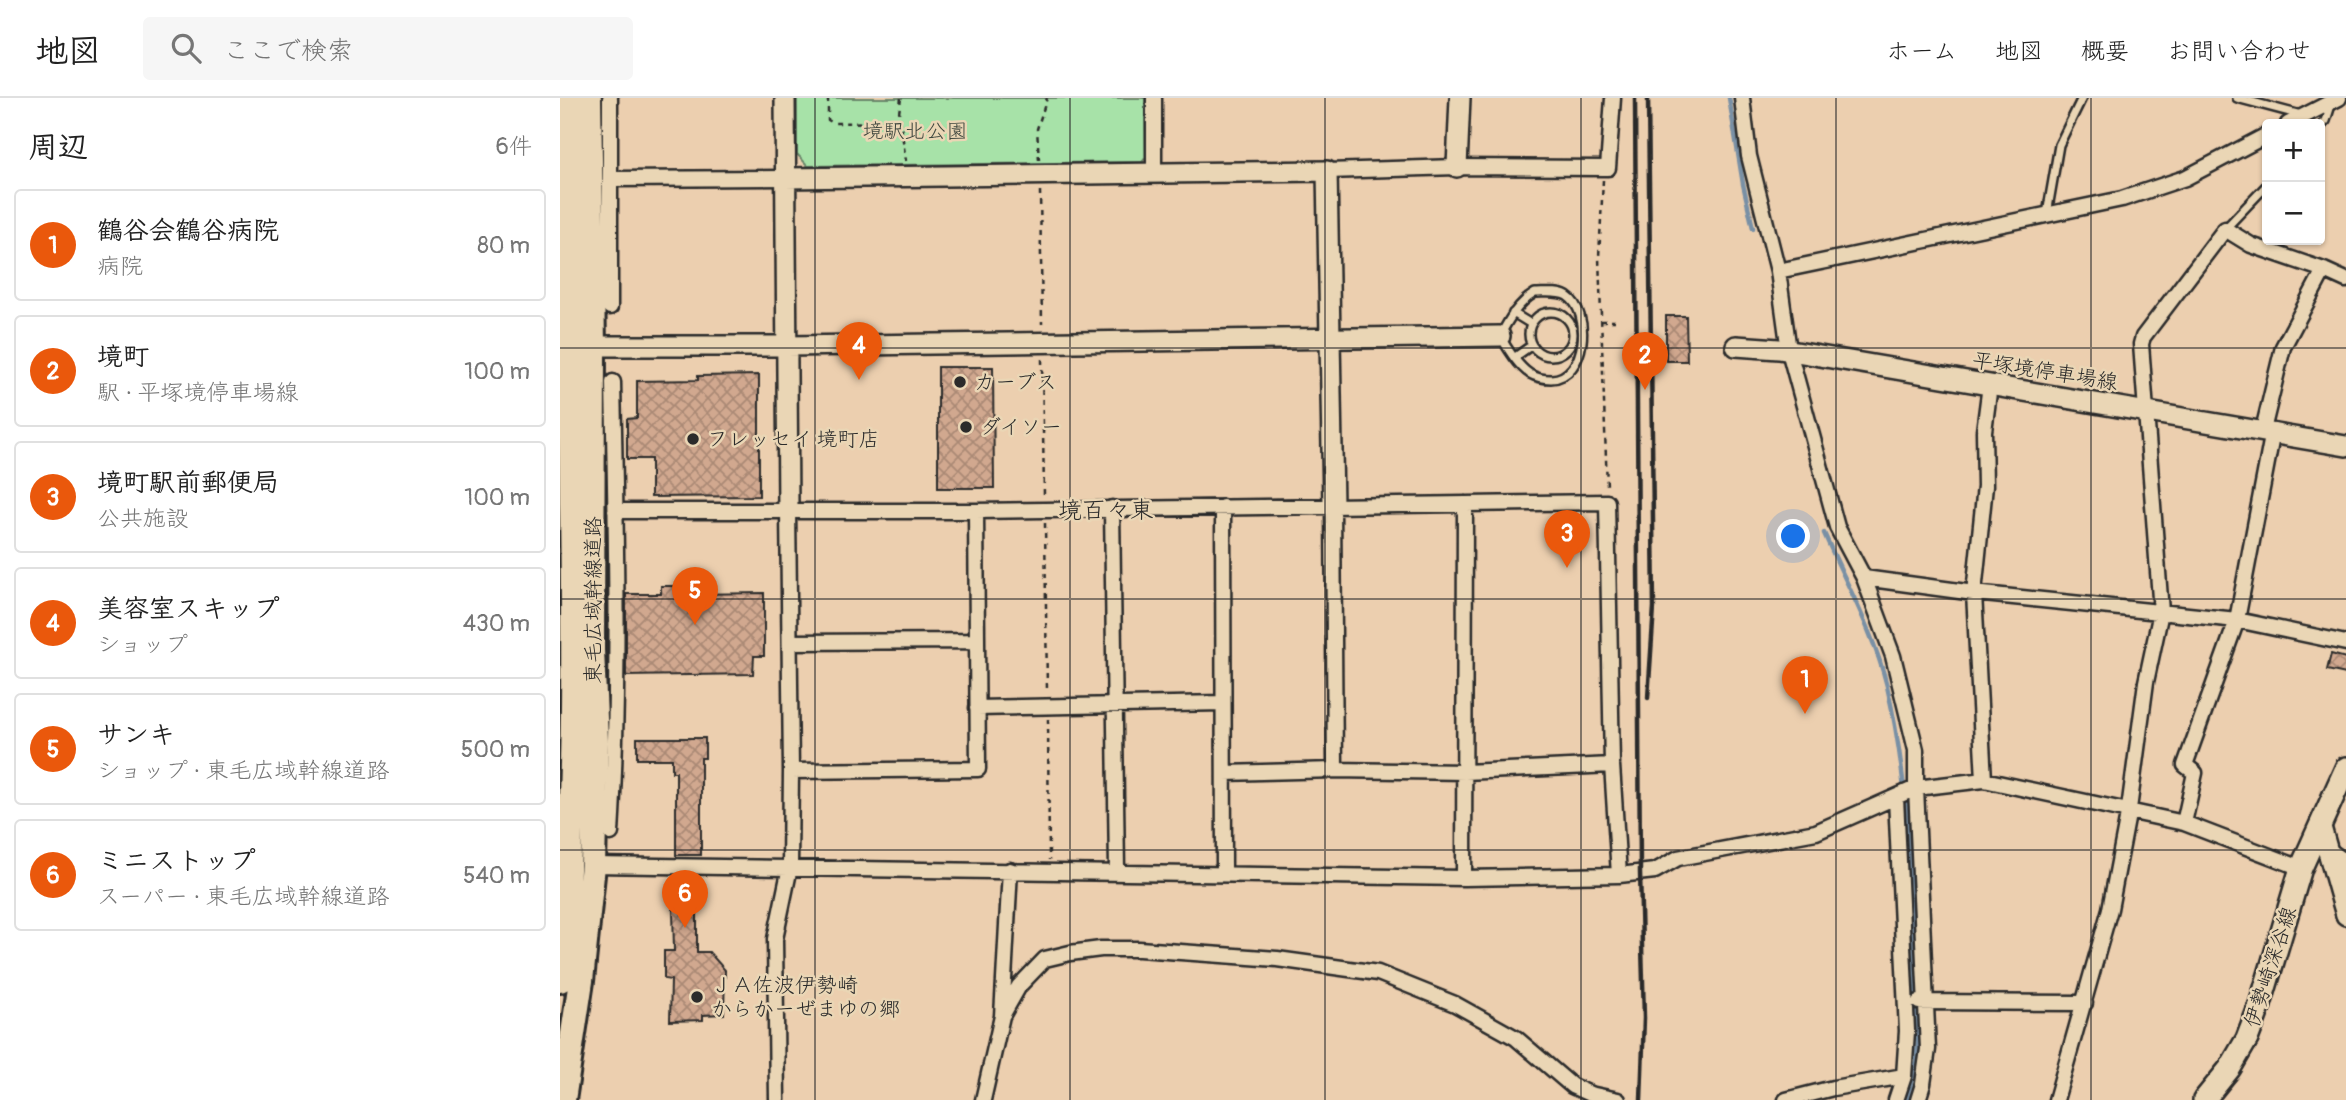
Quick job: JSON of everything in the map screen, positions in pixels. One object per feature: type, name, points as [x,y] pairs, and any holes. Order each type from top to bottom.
[{"type":"highway","name":"東毛広域幹線道路","points":[[563,1100],[581,981],[574,864],[574,688],[581,346],[590,99]]},
{"type":"highway","name":"東毛広域幹線道路","points":[[560,980],[574,864],[596,742],[592,650],[593,457],[581,346]]},
{"type":"main road","name":"伊勢崎深谷線","points":[[2204,1100],[2230,1068],[2247,1039],[2260,1005],[2301,868],[2346,768]]},
{"type":"street","points":[[777,1100],[775,939],[790,867],[791,771],[785,98]]},
{"type":"street","points":[[1154,98],[1154,174]]},
{"type":"street","points":[[1457,167],[1460,98]]},
{"type":"street","points":[[612,179],[1039,176],[1457,167],[1604,169],[1608,168],[1613,98]]},
{"type":"street","points":[[1742,98],[1749,156],[1778,271],[1779,349],[1837,527],[1864,578],[1892,656],[1916,750],[1928,1049],[1918,1100]]},
{"type":"street","points":[[590,99],[612,179],[610,307]]},
{"type":"street","points":[[2298,119],[2336,100]]},
{"type":"street","points":[[1778,271],[2154,190],[2185,178],[2262,138]]},
{"type":"street","points":[[1327,171],[1335,769]]},
{"type":"street","points":[[2056,1100],[2110,909],[2129,809],[2146,682],[2161,612],[2144,410],[2143,337],[2225,229],[2251,245],[2346,280]]},
{"type":"street","points":[[2184,823],[2195,774],[2185,765],[2237,620],[2283,347],[2324,270]]},
{"type":"street","points":[[581,346],[787,346],[1500,336]]},
{"type":"street","name":"平塚境停車場線","points":[[1735,345],[1779,349],[2268,430],[2346,446]]},
{"type":"street","points":[[611,834],[615,630],[612,382]]},
{"type":"street","points":[[1984,780],[1974,593],[1985,486],[1984,431],[1990,385]]},
{"type":"street","points":[[593,457],[615,474]]},
{"type":"street","points":[[615,511],[976,511],[1607,502],[1612,765],[1619,875]]},
{"type":"street","points":[[1464,878],[1465,504]]},
{"type":"street","points":[[1223,507],[1224,873]]},
{"type":"street","points":[[1112,508],[1117,871]]},
{"type":"street","points":[[791,771],[978,769],[976,511]]},
{"type":"street","points":[[1864,578],[1974,593],[2237,620],[2346,643]]},
{"type":"street","points":[[592,650],[615,630]]},
{"type":"street","points":[[790,642],[977,641]]},
{"type":"street","points":[[977,708],[1223,704]]},
{"type":"street","points":[[1225,773],[1335,769],[1465,772],[1612,765]]},
{"type":"street","points":[[574,864],[1464,878],[1619,875],[1655,872],[1678,858],[1816,832],[1916,788],[1984,780],[2129,809],[2184,823],[2301,868]]},
{"type":"street","points":[[1896,798],[1907,1003],[1904,1076],[1896,1100]]},
{"type":"street","points":[[2321,827],[2346,915]]},
{"type":"street","points":[[2326,848],[2346,865]]},
{"type":"street","points":[[983,1100],[1002,1016],[1010,870]]},
{"type":"street","points":[[1002,1016],[1019,986],[1045,959],[1070,953],[1101,949],[1152,950],[1277,959],[1353,969],[1378,973],[1455,1004],[1516,1038],[1572,1086],[1590,1094],[1618,1100]]},
{"type":"street","points":[[1907,1003],[2085,1003]]},
{"type":"street","points":[[1786,1100],[1833,1088],[1904,1076]]},
{"type":"lane","points":[[2047,215],[2059,145],[2082,98]]},
{"type":"lane","points":[[2237,98],[2304,116]]},
{"type":"lane","points":[[2325,122],[2336,100]]},
{"type":"lane","points":[[2225,229],[2262,190]]},
{"type":"lane","points":[[1535,293],[1567,296],[1574,304],[1582,334],[1581,352],[1574,367],[1555,379],[1538,378],[1530,373],[1500,336],[1513,313],[1535,293]]},
{"type":"lane","points":[[1513,313],[1531,324]]},
{"type":"lane","points":[[1544,313],[1561,315],[1567,320],[1572,333],[1570,344],[1565,351],[1557,355],[1541,354],[1532,345],[1529,332],[1531,324],[1544,313]]},
{"type":"lane","points":[[1572,333],[1582,334]]},
{"type":"lane","points":[[1515,357],[1532,345]]},
{"type":"path","points":[[828,98],[828,120],[833,123],[901,122]]},
{"type":"path","points":[[901,98],[906,165]]},
{"type":"path","points":[[1047,98],[1037,129],[1050,870]]},
{"type":"path","points":[[1604,169],[1599,257],[1607,502]]},
{"type":"path","points":[[1601,321],[1615,321]]},
{"type":"green space","name":"境駅北公園","points":[[797,98],[1145,98],[1146,157],[1142,162],[808,166],[797,154]]},
{"type":"building","points":[[1666,316],[1686,316],[1687,361],[1666,361]]},
{"type":"building","name":"ダイソー","points":[[938,367],[993,367],[994,488],[938,488]]},
{"type":"building","name":"フレッセイ 境町店","points":[[759,375],[759,496],[651,497],[651,459],[627,459],[627,419],[637,418],[637,381]]},
{"type":"building","points":[[661,586],[690,586],[691,594],[764,593],[764,656],[754,656],[753,674],[626,676],[626,594],[661,594]]},
{"type":"building","points":[[2331,654],[2346,658],[2346,674],[2327,670]]},
{"type":"building","points":[[637,738],[705,738],[705,758],[701,758],[701,855],[676,855],[676,772],[672,772],[672,759],[637,759]]},
{"type":"building","name":"ＪＡ佐波伊勢崎 からかーぜまゆの郷","points":[[697,908],[697,952],[709,952],[725,970],[724,1014],[703,1015],[703,1020],[670,1021],[671,980],[664,979],[664,951],[674,951],[673,909]]},
{"type":"waterway","points":[[1729,98],[1753,228]]},
{"type":"waterway","points":[[1824,533],[1867,627],[1887,686],[1896,729],[1907,814],[1918,1031],[1917,1060],[1907,1100]]},
{"type":"railway","points":[[1635,98],[1640,873],[1644,1018],[1641,1100]]},
{"type":"railway","points":[[1648,98],[1654,607],[1648,698]]},
{"type":"place","name":"美容室スキップ","points":[[859,380]]},
{"type":"place","name":"カーブス","points":[[960,382]]},
{"type":"place","name":"境町","points":[[1645,390]]},
{"type":"place","name":"ダイソー","points":[[966,427]]},
{"type":"place","name":"フレッセイ 境町店","points":[[693,439]]},
{"type":"place","name":"境町駅前郵便局","points":[[1567,568]]},
{"type":"place","name":"サンキ","points":[[695,625]]},
{"type":"place","name":"鶴谷会鶴谷病院","points":[[1805,714]]},
{"type":"place","name":"ミニストップ","points":[[685,928]]},
{"type":"place","name":"ＪＡ佐波伊勢崎 からかーぜまゆの郷","points":[[697,997]]},
{"type":"district","name":"境百々東","points":[[1106,510]]}]
